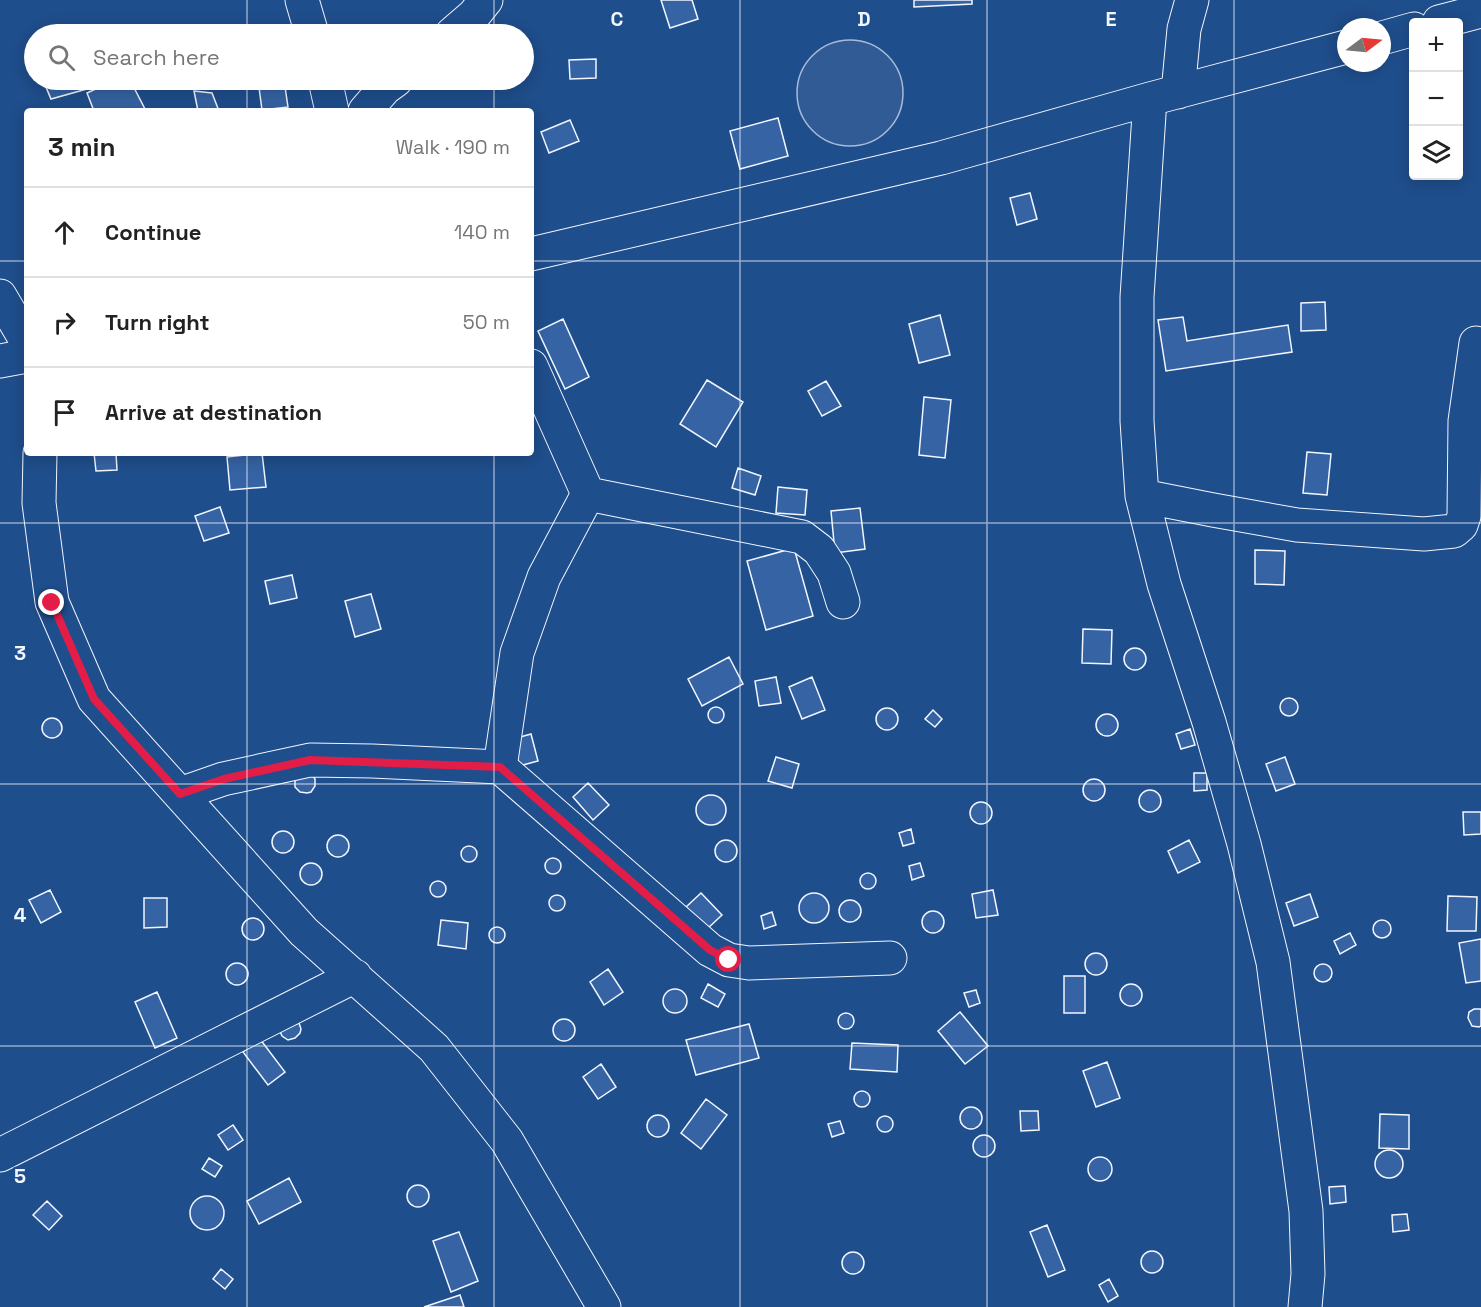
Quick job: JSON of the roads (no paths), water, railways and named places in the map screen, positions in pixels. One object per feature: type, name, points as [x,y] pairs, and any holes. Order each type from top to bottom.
[{"type":"street","points":[[302,0],[309,24]]},
{"type":"street","points":[[464,24],[486,0]]},
{"type":"street","points":[[1192,0],[1164,95],[1137,297],[1137,421],[1142,496],[1164,584],[1209,722],[1244,844],[1273,962],[1306,1212],[1308,1274],[1305,1307]]},
{"type":"street","points":[[1456,18],[1481,12]]},
{"type":"street","points":[[1391,35],[1409,30]]},
{"type":"street","points":[[534,253],[941,158],[1337,49]]},
{"type":"street","points":[[327,90],[331,108]]},
{"type":"street","points":[[368,108],[383,90]]},
{"type":"street","points":[[0,296],[24,337]]},
{"type":"street","points":[[1142,496],[1297,525],[1424,534],[1454,531],[1461,525],[1464,516],[1466,421],[1476,343]]},
{"type":"street","points":[[0,361],[24,357]]},
{"type":"street","points":[[534,373],[588,494]]},
{"type":"street","points":[[40,456],[39,504],[52,603],[94,699],[304,932],[434,1048],[507,1141],[604,1307]]},
{"type":"street","points":[[588,494],[802,537],[819,550],[834,573],[843,602]]},
{"type":"street","points":[[500,767],[517,653],[544,577],[588,494]]},
{"type":"street","points":[[180,794],[224,779],[310,760],[500,767],[710,950],[729,960],[749,963],[890,958]]},
{"type":"street","points":[[0,1155],[354,976]]}]
